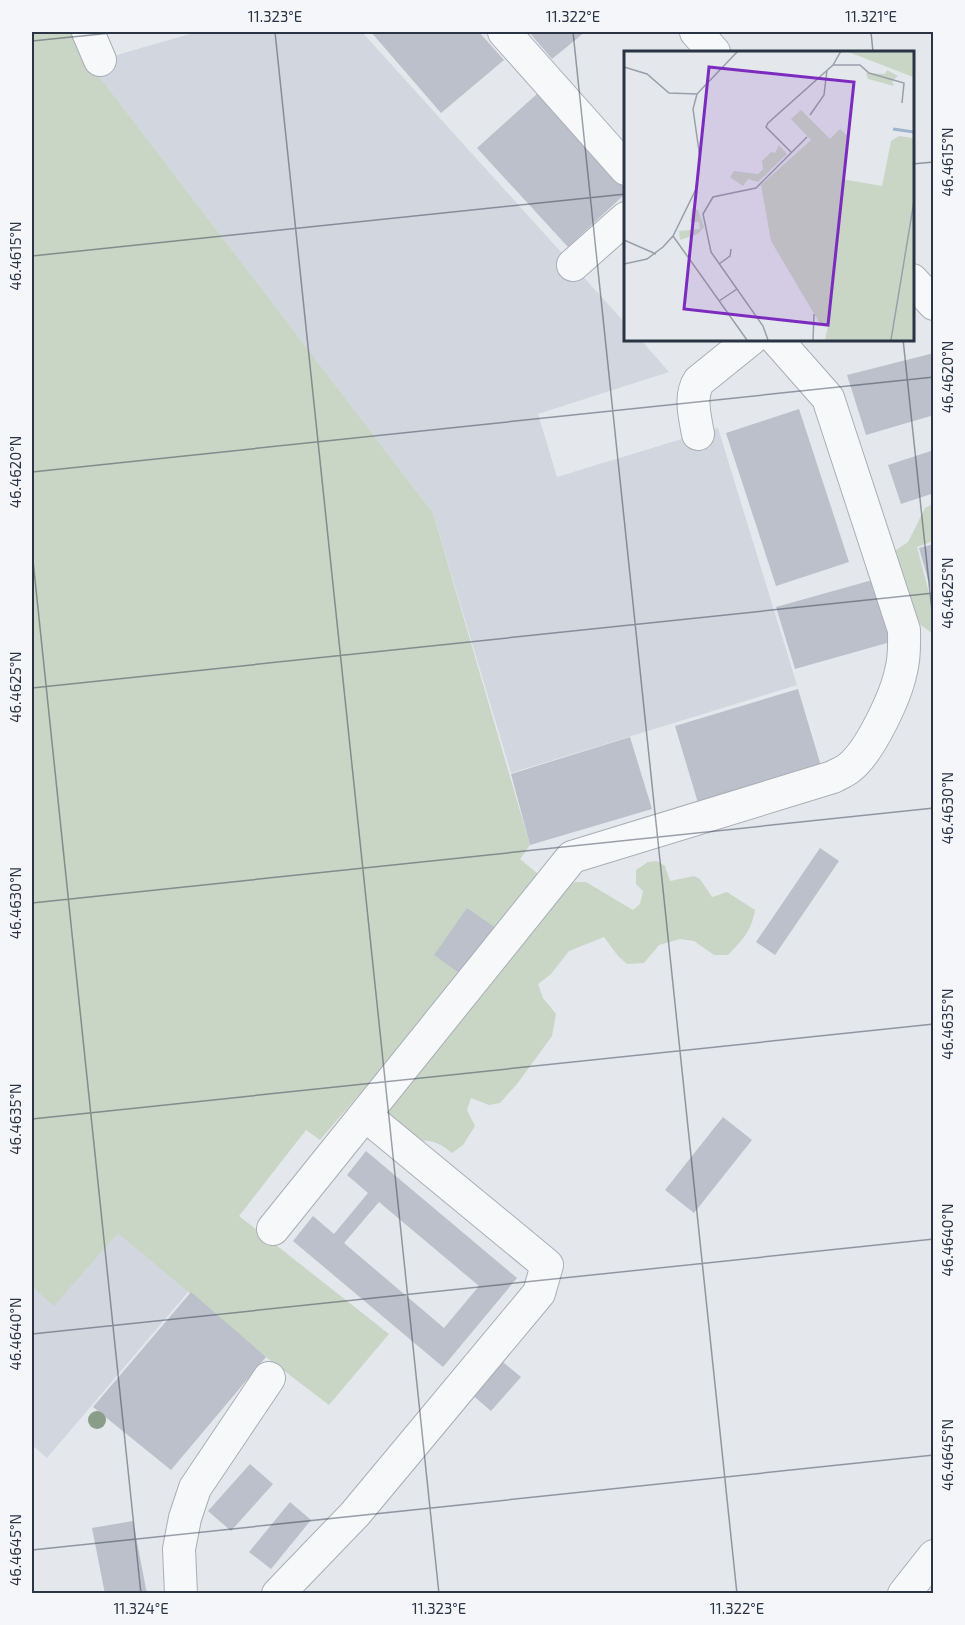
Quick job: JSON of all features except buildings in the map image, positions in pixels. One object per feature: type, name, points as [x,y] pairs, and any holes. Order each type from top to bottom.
[{"type":"street","points":[[88,32],[100,60]]},
{"type":"street","points":[[504,32],[624,167]]},
{"type":"street","points":[[696,32],[713,51]]},
{"type":"street","points":[[573,266],[624,220]]},
{"type":"street","points":[[914,282],[933,304]]},
{"type":"street","points":[[698,434],[693,396],[695,388],[699,381],[750,340]]},
{"type":"street","points":[[273,1229],[573,857],[833,777],[850,767],[864,751],[877,730],[895,693],[902,670],[904,630],[828,398],[777,340]]},
{"type":"street","points":[[278,1593],[355,1514],[539,1293],[548,1265],[364,1115]]},
{"type":"street","points":[[181,1593],[179,1549],[185,1518],[195,1488],[269,1378]]},
{"type":"street","points":[[904,1593],[933,1556]]},
{"type":"shaded area","points":[[197,32],[362,32],[624,322],[624,340],[641,340],[669,372],[538,414],[557,477],[718,428],[797,685],[511,773],[433,513],[89,63]]},
{"type":"shaded area","points":[[118,1232],[189,1291],[47,1458],[32,1445],[32,1287],[54,1305]]},
{"type":"green space","points":[[32,32],[73,32],[89,63],[433,513],[530,845],[520,859],[544,879],[320,1140],[306,1130],[239,1216],[389,1334],[329,1405],[266,1357],[118,1233],[54,1306],[32,1287]]},
{"type":"green space","points":[[933,504],[933,541],[917,547],[929,593],[933,592],[933,634],[917,622],[893,552],[908,542],[925,508]]},
{"type":"green space","points":[[657,861],[665,866],[670,881],[694,876],[700,879],[712,897],[727,892],[755,910],[746,935],[728,955],[714,955],[694,941],[680,939],[659,945],[644,963],[627,964],[604,937],[569,951],[551,974],[538,984],[543,998],[556,1014],[552,1036],[517,1084],[500,1103],[489,1105],[471,1098],[467,1110],[475,1126],[463,1145],[452,1153],[432,1142],[409,1141],[384,1114],[560,894],[575,882],[586,882],[633,910],[640,904],[643,891],[636,884],[636,870],[648,862]]}]
